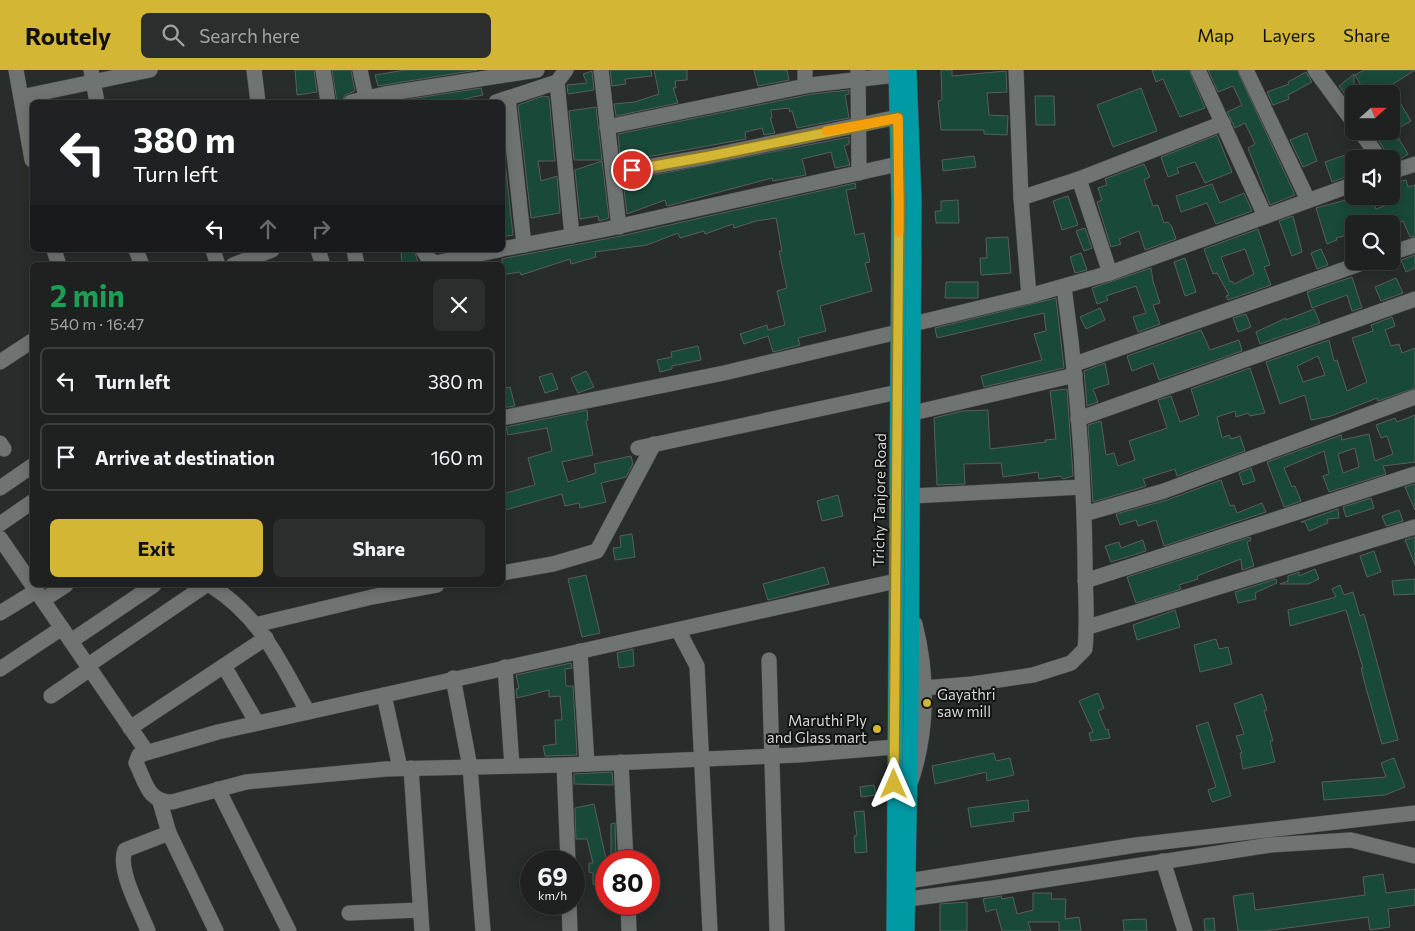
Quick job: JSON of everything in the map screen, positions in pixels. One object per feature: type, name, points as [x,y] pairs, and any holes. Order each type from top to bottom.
[{"type":"highway","name":"Trichy Tanjore Road","points":[[894,931],[898,118],[900,72]]},
{"type":"highway","points":[[900,72],[914,200],[912,612],[907,931]]},
{"type":"street","points":[[16,70],[30,149]]},
{"type":"street","points":[[21,97],[92,76],[150,70]]},
{"type":"street","points":[[254,70],[258,100]]},
{"type":"street","points":[[322,70],[328,100]]},
{"type":"street","points":[[360,70],[361,100]]},
{"type":"street","points":[[367,100],[537,70]]},
{"type":"street","points":[[601,70],[619,227]]},
{"type":"street","points":[[805,70],[805,86]]},
{"type":"street","points":[[1016,70],[1021,198],[1029,296]]},
{"type":"street","points":[[1198,70],[1266,216]]},
{"type":"street","points":[[1246,70],[1308,200]]},
{"type":"street","points":[[1315,70],[1345,111]]},
{"type":"street","points":[[607,127],[858,75],[900,72]]},
{"type":"street","points":[[858,75],[859,173]]},
{"type":"street","points":[[92,76],[97,100]]},
{"type":"street","points":[[502,100],[562,76],[572,236]]},
{"type":"street","points":[[613,173],[710,156],[859,124],[898,118]]},
{"type":"street","points":[[505,120],[524,245]]},
{"type":"street","points":[[1021,198],[1078,179],[1223,123]]},
{"type":"street","points":[[505,248],[619,227],[898,164]]},
{"type":"street","points":[[1400,169],[1415,164]]},
{"type":"street","points":[[1078,179],[1110,273]]},
{"type":"street","points":[[914,324],[1064,287],[1110,273],[1345,187]]},
{"type":"street","points":[[1400,250],[1415,245]]},
{"type":"street","points":[[424,252],[434,262]]},
{"type":"street","points":[[439,262],[479,252]]},
{"type":"street","points":[[245,262],[270,256]]},
{"type":"street","points":[[913,413],[1075,370],[1345,270]]},
{"type":"street","points":[[924,688],[972,684],[1033,675],[1071,663],[1086,649],[1088,626],[1084,514],[1075,370],[1064,287]]},
{"type":"street","points":[[1078,419],[1415,299]]},
{"type":"street","points":[[505,417],[724,373],[898,332]]},
{"type":"street","points":[[2,357],[30,342]]},
{"type":"street","points":[[638,448],[898,392]]},
{"type":"street","points":[[1084,514],[1164,491],[1415,397]]},
{"type":"street","points":[[505,572],[553,564],[597,551],[654,444]]},
{"type":"street","points":[[0,488],[30,467]]},
{"type":"street","points":[[1085,581],[1415,474]]},
{"type":"street","points":[[912,496],[1082,487]]},
{"type":"street","points":[[0,524],[30,503]]},
{"type":"street","points":[[1088,626],[1415,526]]},
{"type":"street","points":[[0,538],[5,555],[27,564]]},
{"type":"street","points":[[895,747],[770,756],[564,765],[405,768],[246,782],[172,802],[160,802],[152,796],[136,763],[139,755],[218,732],[896,581]]},
{"type":"street","points":[[36,587],[39,595],[147,752]]},
{"type":"street","points":[[0,613],[61,587]]},
{"type":"street","points":[[0,669],[66,635],[150,587]]},
{"type":"street","points":[[51,696],[89,667],[205,587]]},
{"type":"street","points":[[211,587],[240,606],[256,625],[266,638],[308,712]]},
{"type":"street","points":[[256,625],[372,597],[426,587]]},
{"type":"street","points":[[910,785],[920,751],[924,688],[921,655],[912,612]]},
{"type":"street","points":[[678,630],[696,666],[710,931]]},
{"type":"street","points":[[130,728],[266,638]]},
{"type":"street","points":[[580,651],[587,764]]},
{"type":"street","points":[[769,660],[770,756],[778,931]]},
{"type":"street","points":[[224,666],[257,723]]},
{"type":"street","points":[[505,667],[512,766]]},
{"type":"street","points":[[454,678],[470,767],[483,931]]},
{"type":"street","points":[[384,695],[405,768],[422,931]]},
{"type":"street","points":[[621,762],[625,850]]},
{"type":"street","points":[[564,765],[568,850]]},
{"type":"street","points":[[218,789],[289,931]]},
{"type":"street","points":[[160,802],[169,833],[216,931]]},
{"type":"street","points":[[908,881],[1136,845],[1415,813]]},
{"type":"street","points":[[148,931],[125,874],[122,858],[125,850],[169,833]]},
{"type":"street","points":[[908,899],[1270,845],[1351,840],[1415,856]]},
{"type":"street","points":[[1163,861],[1185,931]]},
{"type":"street","points":[[350,913],[420,910]]},
{"type":"street","points":[[569,915],[570,931]]},
{"type":"street","points":[[628,915],[629,931]]},
{"type":"building","points":[[295,70],[314,70],[317,92],[297,95]]},
{"type":"building","points":[[332,70],[351,70],[355,91],[345,95],[343,100],[337,100]]},
{"type":"building","points":[[405,70],[477,70],[378,86],[375,75]]},
{"type":"building","points":[[610,70],[651,70],[652,76],[625,79],[626,84],[612,86]]},
{"type":"building","points":[[654,70],[687,70],[687,80],[675,81],[676,88],[673,88],[678,103],[616,116],[614,104],[635,102],[659,94]]},
{"type":"building","points":[[754,70],[787,70],[789,80],[758,86]]},
{"type":"building","points":[[941,70],[952,70],[952,76],[1006,71],[1007,92],[987,93],[989,115],[1008,116],[1007,135],[984,134],[984,130],[941,130],[938,101],[942,100]]},
{"type":"building","points":[[1152,70],[1189,70],[1205,108],[1180,117],[1163,79],[1156,82]]},
{"type":"building","points":[[1208,70],[1237,70],[1295,195],[1270,205],[1248,148],[1255,144],[1245,123],[1235,128],[1227,112],[1242,105],[1233,86],[1218,92]]},
{"type":"building","points":[[1364,70],[1415,70],[1392,85],[1361,85],[1355,75]]},
{"type":"building","points":[[592,71],[594,90],[568,94],[567,85],[587,83],[583,74]]},
{"type":"building","points":[[1306,72],[1312,82],[1288,95],[1289,99],[1273,105],[1267,92],[1289,84],[1288,82]]},
{"type":"building","points":[[1354,74],[1354,85],[1345,85],[1345,94],[1339,86]]},
{"type":"building","points":[[481,88],[483,95],[459,100],[404,100]]},
{"type":"building","points":[[1141,88],[1157,131],[1113,147],[1097,105]]},
{"type":"building","points":[[849,90],[849,94],[845,95],[849,118],[797,128],[792,111],[790,112],[789,108],[771,110],[772,118],[770,118],[775,133],[764,135],[762,128],[745,132],[746,139],[630,160],[629,155],[620,158],[618,134],[812,94]]},
{"type":"building","points":[[543,96],[549,97],[555,161],[538,161],[541,181],[557,176],[560,213],[531,218],[518,105]]},
{"type":"building","points":[[1035,96],[1054,96],[1055,125],[1036,125]]},
{"type":"building","points":[[1400,103],[1411,121],[1400,127]]},
{"type":"building","points":[[596,107],[602,160],[574,160],[569,111]]},
{"type":"building","points":[[1307,133],[1317,161],[1303,167],[1290,140]]},
{"type":"building","points":[[1217,135],[1232,172],[1205,183],[1195,162],[1177,168],[1179,173],[1168,177],[1161,157]]},
{"type":"building","points":[[849,137],[849,144],[844,146],[850,165],[835,168],[831,152],[802,159],[806,175],[773,181],[772,178],[667,206],[665,200],[627,214],[623,181]]},
{"type":"building","points":[[1378,140],[1399,140],[1408,154],[1400,159],[1400,150],[1385,150]]},
{"type":"building","points":[[1345,155],[1345,177],[1332,182],[1325,162]]},
{"type":"building","points":[[974,156],[976,167],[943,171],[942,160]]},
{"type":"building","points":[[602,161],[609,218],[599,221],[598,216],[580,219],[575,170]]},
{"type":"building","points":[[505,162],[513,235],[505,236]]},
{"type":"building","points":[[1144,164],[1150,177],[1144,180],[1153,206],[1158,205],[1164,223],[1168,222],[1172,227],[1176,239],[1145,250],[1139,231],[1119,239],[1121,244],[1111,247],[1097,202],[1102,200],[1098,188],[1107,185],[1105,179]]},
{"type":"building","points":[[1406,180],[1408,187],[1415,185],[1415,236],[1410,237],[1403,221],[1400,222],[1400,215],[1345,215],[1345,236],[1336,238],[1337,240],[1327,244],[1316,208],[1345,200],[1345,205],[1375,205],[1376,209],[1387,205],[1400,205],[1400,181]]},
{"type":"building","points":[[855,183],[856,188],[846,190],[855,235],[864,233],[870,262],[865,263],[872,291],[820,306],[826,331],[798,338],[800,345],[773,352],[768,336],[744,344],[740,334],[767,325],[768,330],[785,325],[777,291],[787,288],[779,251],[782,251],[776,218],[756,221],[734,228],[733,224],[705,234],[704,231],[680,238],[678,233],[647,245],[595,252],[596,257],[571,264],[570,259],[521,275],[520,272],[505,274],[505,262],[502,262],[502,259],[621,236]]},
{"type":"building","points":[[1212,184],[1220,203],[1244,193],[1252,211],[1216,224],[1207,203],[1181,212],[1176,196]]},
{"type":"building","points":[[1068,196],[1078,225],[1062,230],[1053,201]]},
{"type":"building","points":[[958,200],[959,223],[936,223],[935,211],[941,211],[941,201]]},
{"type":"building","points":[[1293,216],[1302,252],[1292,256],[1279,221]]},
{"type":"building","points":[[1085,228],[1092,248],[1084,251],[1076,231]]},
{"type":"building","points":[[1258,229],[1270,265],[1264,267],[1271,285],[1228,300],[1226,296],[1229,295],[1217,273],[1213,274],[1204,249]],"holes":[[[1245,249],[1254,274],[1234,284],[1232,281],[1230,282],[1221,257]]]},
{"type":"building","points":[[1008,237],[1011,273],[981,275],[980,258],[987,258],[986,238]]},
{"type":"building","points":[[1321,249],[1328,265],[1317,269],[1311,253]]},
{"type":"building","points":[[401,252],[415,252],[418,262],[402,262]]},
{"type":"building","points":[[1081,253],[1087,270],[1075,273],[1070,257]]},
{"type":"building","points":[[1415,255],[1415,268],[1406,272],[1401,260]]},
{"type":"building","points":[[1185,258],[1196,292],[1185,296],[1174,262]]},
{"type":"building","points":[[1151,268],[1160,303],[1153,305],[1160,324],[1138,332],[1133,317],[1146,313],[1136,286],[1106,296],[1108,300],[1097,304],[1092,288]]},
{"type":"building","points":[[1352,277],[1362,308],[1352,311],[1347,295],[1312,308],[1307,292]]},
{"type":"building","points":[[1396,278],[1403,293],[1381,301],[1375,287]]},
{"type":"building","points":[[946,282],[978,282],[978,298],[945,298]]},
{"type":"building","points":[[1056,298],[1064,368],[984,387],[981,376],[1042,360],[1034,334],[1046,331],[1044,313],[937,338],[935,328]]},
{"type":"building","points":[[1100,308],[1105,320],[1086,329],[1080,317]]},
{"type":"building","points":[[1314,309],[1320,323],[1260,344],[1256,332],[1286,318],[1286,320]]},
{"type":"building","points":[[1246,314],[1251,327],[1238,332],[1233,318]]},
{"type":"building","points":[[1392,317],[1395,326],[1385,330],[1391,346],[1399,344],[1402,353],[1415,348],[1415,388],[1378,401],[1377,398],[1331,416],[1311,420],[1305,395],[1280,404],[1266,362],[1329,340],[1334,361],[1337,360],[1347,391],[1367,382],[1352,338],[1373,331],[1371,325]],"holes":[[[1318,356],[1325,375],[1303,382],[1297,366]]]},
{"type":"building","points":[[1201,330],[1210,350],[1239,340],[1242,351],[1159,380],[1153,363],[1132,371],[1127,356]]},
{"type":"building","points":[[698,346],[701,360],[672,366],[672,369],[660,372],[657,360],[672,357],[671,352]]},
{"type":"building","points":[[1105,363],[1109,384],[1093,389],[1098,402],[1087,406],[1084,371]]},
{"type":"building","points":[[1250,368],[1265,413],[1250,416],[1248,413],[1236,417],[1235,411],[1217,417],[1222,438],[1229,435],[1231,439],[1240,436],[1245,451],[1177,476],[1175,469],[1143,479],[1146,486],[1093,502],[1088,425],[1101,421],[1106,455],[1114,453],[1118,466],[1135,460],[1129,441],[1167,428],[1158,400],[1171,396],[1180,422],[1199,415],[1191,389]]},
{"type":"building","points":[[586,371],[594,387],[578,393],[571,378]]},
{"type":"building","points":[[552,373],[558,389],[545,393],[539,377]]},
{"type":"building","points":[[510,387],[515,406],[505,408],[505,388]]},
{"type":"building","points":[[1067,389],[1073,476],[1063,479],[1060,476],[1039,479],[1038,472],[1003,477],[1001,463],[964,464],[965,484],[937,485],[934,418],[962,411],[988,410],[990,449],[1046,442],[1045,440],[1056,439],[1050,391]]},
{"type":"building","points":[[587,410],[588,420],[586,421],[593,455],[562,462],[568,482],[596,473],[594,464],[631,456],[633,464],[626,477],[601,483],[606,502],[580,508],[579,503],[565,506],[562,494],[505,510],[505,493],[535,485],[528,458],[552,451],[547,428],[508,435],[506,427]]},
{"type":"building","points":[[1415,415],[1415,462],[1383,466],[1386,474],[1329,492],[1323,476],[1329,474],[1324,451],[1284,468],[1292,487],[1295,486],[1301,501],[1284,507],[1267,462],[1341,435],[1342,440],[1369,434],[1375,461],[1393,454],[1387,436],[1381,438],[1376,425],[1395,418],[1397,422]],"holes":[[[1355,448],[1359,467],[1343,473],[1338,454]]]},
{"type":"building","points":[[1251,468],[1255,481],[1243,485],[1239,473]]},
{"type":"building","points":[[1221,480],[1230,506],[1234,505],[1237,513],[1262,503],[1266,512],[1164,546],[1156,520],[1138,526],[1136,520],[1120,525],[1116,514],[1167,500]]},
{"type":"building","points":[[1415,484],[1415,510],[1405,487]]},
{"type":"building","points":[[838,495],[843,516],[822,521],[817,501]]},
{"type":"building","points":[[1371,498],[1374,508],[1346,517],[1343,507]]},
{"type":"building","points":[[1338,509],[1339,518],[1327,519],[1328,523],[1309,531],[1305,522],[1301,522]]},
{"type":"building","points":[[1399,510],[1403,521],[1386,526],[1382,516]]},
{"type":"building","points":[[632,534],[635,557],[615,560],[613,548],[621,547],[620,536]]},
{"type":"building","points":[[1250,537],[1251,540],[1247,542],[1254,566],[1242,570],[1241,559],[1197,576],[1198,579],[1179,585],[1181,589],[1136,603],[1127,577]]},
{"type":"building","points":[[1415,537],[1415,565],[1405,540]]},
{"type":"building","points":[[1143,540],[1146,551],[1111,562],[1105,546],[1119,542],[1121,548]]},
{"type":"building","points":[[1374,551],[1381,572],[1367,577],[1360,556]]},
{"type":"building","points":[[824,567],[829,584],[768,600],[763,584]]},
{"type":"building","points":[[1315,569],[1319,579],[1308,584],[1280,584],[1288,581],[1288,576],[1299,572],[1299,576]]},
{"type":"building","points":[[586,575],[600,633],[582,637],[568,579]]},
{"type":"building","points":[[1276,579],[1277,583],[1255,593],[1256,599],[1238,603],[1235,592]]},
{"type":"building","points":[[1415,579],[1415,594],[1394,595],[1392,581]]},
{"type":"building","points":[[1340,585],[1344,595],[1353,592],[1360,616],[1364,614],[1398,740],[1382,744],[1346,610],[1290,626],[1288,610],[1336,597],[1332,589]]},
{"type":"building","points":[[1175,610],[1180,627],[1137,640],[1133,625]]},
{"type":"building","points":[[1216,639],[1219,649],[1228,647],[1232,664],[1200,672],[1194,645]]},
{"type":"building","points":[[633,649],[634,666],[619,668],[617,653]]},
{"type":"building","points":[[571,663],[572,668],[565,669],[566,686],[573,686],[577,755],[545,756],[543,746],[556,744],[555,720],[562,720],[560,696],[549,697],[549,690],[517,698],[516,689],[519,688],[516,675]]},
{"type":"building","points":[[1098,693],[1104,708],[1098,711],[1106,730],[1108,729],[1110,738],[1091,741],[1089,733],[1093,732],[1079,701]]},
{"type":"building","points":[[1262,694],[1267,710],[1264,711],[1273,741],[1270,741],[1275,762],[1243,769],[1240,753],[1242,753],[1236,736],[1244,734],[1234,704]]},
{"type":"building","points":[[1208,722],[1231,796],[1212,802],[1208,790],[1216,787],[1196,726]]},
{"type":"building","points":[[994,753],[996,761],[1010,758],[1014,775],[987,781],[986,772],[935,784],[932,766]]},
{"type":"building","points":[[1394,758],[1405,787],[1385,795],[1324,800],[1322,782],[1386,777],[1381,763]]},
{"type":"building","points":[[612,772],[613,785],[574,784],[574,774]]},
{"type":"building","points":[[874,785],[876,795],[861,797],[860,787]]},
{"type":"building","points":[[1028,800],[1029,811],[1013,813],[1014,821],[971,827],[968,808]]},
{"type":"building","points":[[594,804],[604,850],[595,850],[595,884],[593,884],[593,873],[589,872],[589,863],[593,863],[587,839],[576,839],[575,808]]},
{"type":"building","points":[[864,811],[867,852],[855,853],[854,836],[857,835],[854,812]]},
{"type":"building","points":[[615,823],[616,850],[611,850],[611,824]]},
{"type":"building","points":[[1383,874],[1386,893],[1415,889],[1415,905],[1388,909],[1390,927],[1370,930],[1368,917],[1265,931],[1238,931],[1233,896],[1253,893],[1255,910],[1365,895],[1363,877]]},
{"type":"building","points":[[1033,893],[1052,893],[1051,899],[1066,899],[1065,919],[1079,917],[1081,931],[1059,931],[1059,922],[1028,922],[1031,931],[1002,931],[996,909],[986,912],[983,899],[1001,896],[1002,899],[1013,897],[1017,914],[1033,910]]},
{"type":"building","points":[[967,902],[967,931],[940,931],[940,904]]},
{"type":"building","points":[[1214,918],[1215,931],[1205,931],[1204,919]]},
{"type":"building","points":[[1146,919],[1147,931],[1124,931],[1123,920]]},
{"type":"slow traffic","points":[[826,131],[898,118],[899,232]]},
{"type":"place","name":"Gayathri saw mill","points":[[927,703]]},
{"type":"place","name":"Maruthi Ply and Glass mart","points":[[877,729]]},
{"type":"route","points":[[632,170],[710,156],[859,124],[898,118],[899,203],[894,784]]}]
